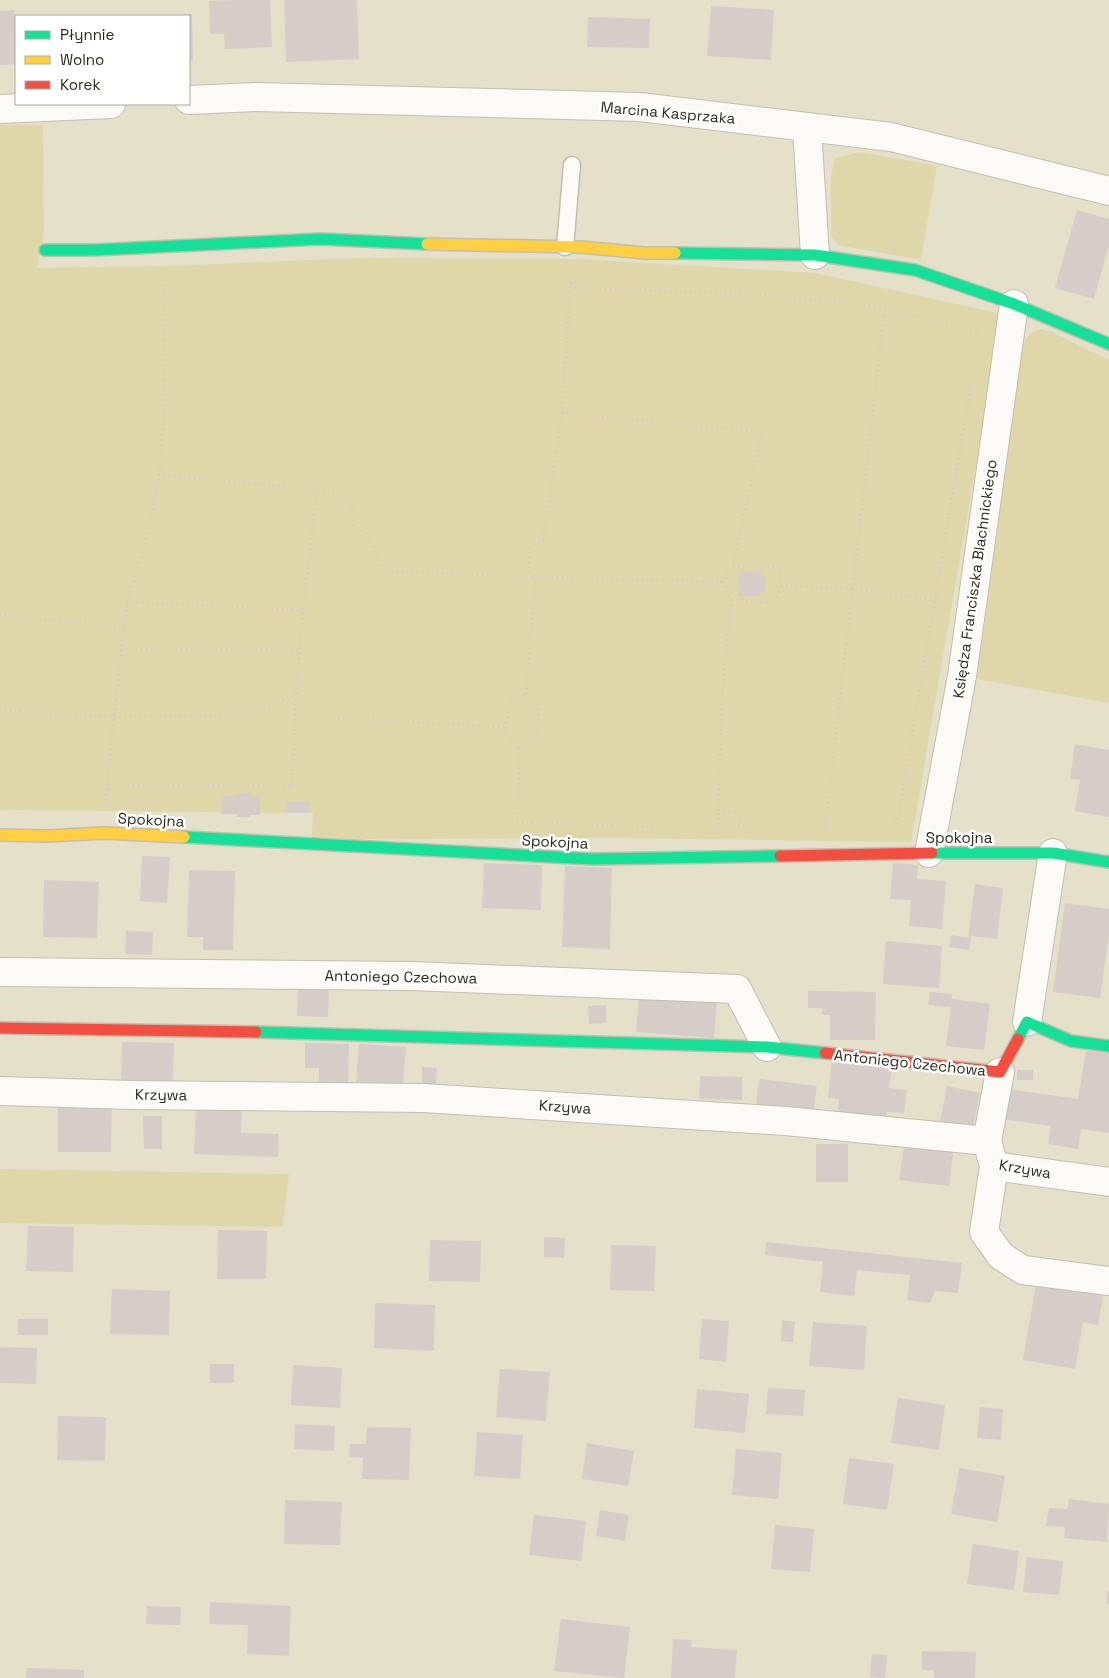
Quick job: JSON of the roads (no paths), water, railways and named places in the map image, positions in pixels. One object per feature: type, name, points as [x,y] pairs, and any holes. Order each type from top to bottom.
[{"type":"street","name":"Marcina Kasprzaka","points":[[190,100],[256,97],[640,107],[891,137],[1109,191]]},
{"type":"street","points":[[0,109],[89,105]]},
{"type":"street","points":[[807,128],[815,255]]},
{"type":"street","points":[[45,250],[94,250],[320,239],[464,246],[572,247],[645,253],[815,255],[915,270],[1014,304],[1109,344]]},
{"type":"street","name":"Księdza Franciszka Blachnickiego","points":[[929,853],[962,676],[1014,304]]},
{"type":"street","name":"Spokojna","points":[[0,835],[48,836],[104,833],[592,859],[929,853],[1053,853],[1109,862]]},
{"type":"street","points":[[1053,853],[1027,1022],[1071,1041],[1109,1046]]},
{"type":"street","name":"Antoniego Czechowa","points":[[0,972],[412,976],[737,989],[767,1047]]},
{"type":"street","name":"Antoniego Czechowa","points":[[0,1028],[302,1033],[767,1047],[1000,1072],[1027,1022]]},
{"type":"street","points":[[1000,1072],[990,1153],[984,1232],[1001,1256],[1023,1270],[1109,1281]]},
{"type":"street","name":"Krzywa","points":[[0,1091],[132,1095],[423,1098],[786,1121],[990,1153],[1109,1182]]},
{"type":"lane","points":[[572,165],[572,247]]}]
